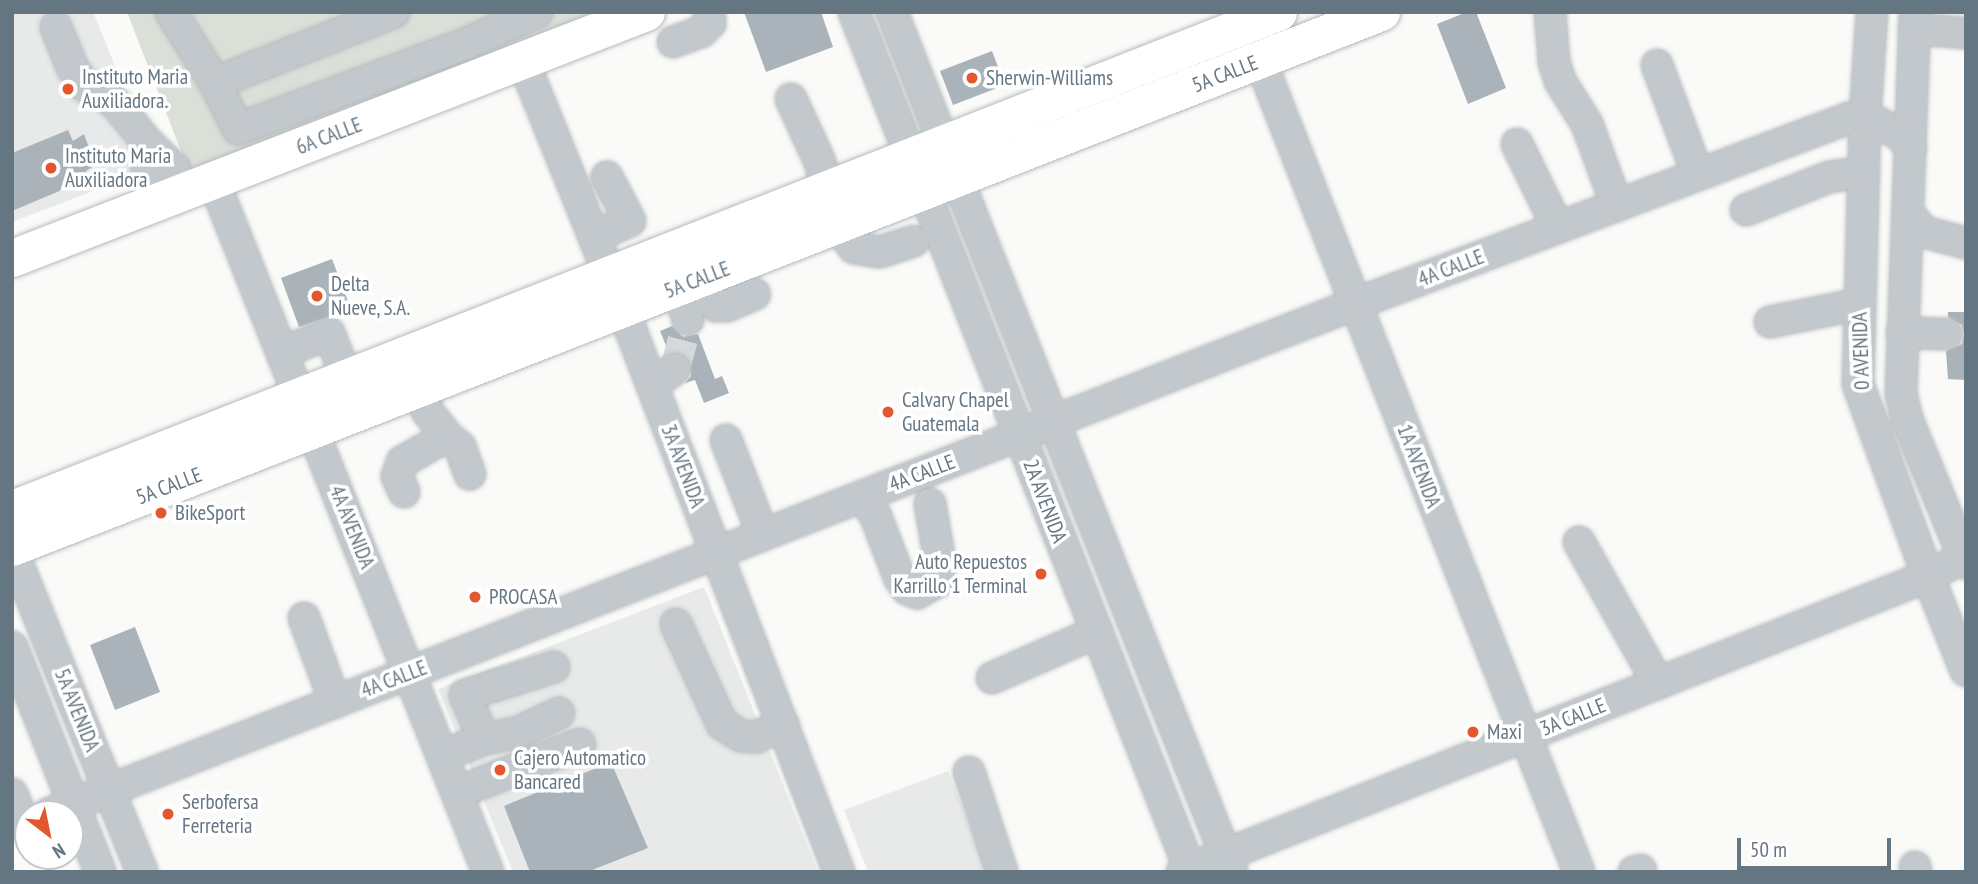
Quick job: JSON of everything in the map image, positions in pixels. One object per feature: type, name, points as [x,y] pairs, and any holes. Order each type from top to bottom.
[{"type":"main road","name":"6A CALLE","points":[[12,258],[214,182],[646,12]]},
{"type":"main road","name":"5A CALLE","points":[[934,168],[1242,19],[1278,12]]},
{"type":"main road","name":"5A CALLE","points":[[12,509],[347,378],[616,292],[934,168],[1260,60],[1381,12]]},
{"type":"main road","name":"5A CALLE","points":[[12,548],[423,386],[616,292],[689,296],[832,208]]},
{"type":"street","points":[[172,12],[239,129],[247,168]]},
{"type":"street","points":[[215,83],[394,12]]},
{"type":"street","points":[[239,129],[463,45],[537,12]]},
{"type":"street","points":[[673,43],[701,32],[710,23],[709,12]]},
{"type":"street","name":"2A AVENIDA","points":[[854,12],[934,168],[1054,422],[1229,863]]},
{"type":"street","name":"2A AVENIDA","points":[[892,12],[934,168],[1019,435],[1187,871]]},
{"type":"street","points":[[1550,12],[1554,62],[1560,81],[1587,124],[1617,206]]},
{"type":"street","name":"0 AVENIDA","points":[[1872,12],[1865,118],[1857,367],[1863,403],[1966,671]]},
{"type":"street","points":[[1915,21],[1966,33]]},
{"type":"street","name":"0 AVENIDA","points":[[1915,21],[1901,393],[1907,419],[1964,561]]},
{"type":"street","points":[[56,27],[72,67],[85,86],[97,90],[116,104],[146,142],[174,168],[169,199]]},
{"type":"street","name":"1A AVENIDA","points":[[1260,60],[1579,872]]},
{"type":"street","name":"3A AVENIDA","points":[[523,61],[616,292],[663,377],[717,553],[839,872]]},
{"type":"street","points":[[1657,65],[1698,175]]},
{"type":"street","points":[[791,99],[819,160],[832,208],[855,248],[880,252],[913,241]]},
{"type":"street","name":"4A CALLE","points":[[84,800],[1355,304],[1849,118],[1865,118]]},
{"type":"street","points":[[1865,118],[1900,135],[1910,148]]},
{"type":"street","points":[[1517,144],[1558,228]]},
{"type":"street","points":[[1746,210],[1829,177],[1864,172]]},
{"type":"street","points":[[594,237],[639,217],[607,177]]},
{"type":"street","name":"4A AVENIDA","points":[[214,182],[488,872]]},
{"type":"street","points":[[1908,213],[1924,232],[1966,243]]},
{"type":"street","points":[[689,296],[716,306],[727,306],[755,294]]},
{"type":"street","points":[[1770,322],[1859,304]]},
{"type":"street","points":[[282,353],[329,333],[339,352],[347,378]]},
{"type":"street","points":[[1902,333],[1947,334]]},
{"type":"street","points":[[423,386],[427,411],[447,436],[460,447],[470,474]]},
{"type":"street","points":[[404,492],[397,476],[402,462],[447,436]]},
{"type":"street","points":[[726,440],[763,535]]},
{"type":"street","points":[[863,496],[876,517],[899,577],[907,589],[917,593],[939,580],[939,556],[930,504]]},
{"type":"street","points":[[1579,542],[1658,683]]},
{"type":"street","name":"5A AVENIDA","points":[[12,548],[142,872]]},
{"type":"street","name":"3A CALLE","points":[[1187,871],[1229,863],[1525,736],[1964,561]]},
{"type":"street","points":[[304,618],[335,702]]},
{"type":"street","points":[[676,624],[722,724],[741,736],[757,737],[783,725]]},
{"type":"street","points":[[992,678],[1097,632]]},
{"type":"street","name":"5A AVENIDA","points":[[12,646],[34,800]]},
{"type":"street","points":[[424,709],[554,667]]},
{"type":"street","points":[[465,695],[484,739]]},
{"type":"street","points":[[442,755],[484,739],[519,732],[559,713]]},
{"type":"street","points":[[457,793],[580,744]]},
{"type":"street","points":[[969,772],[1002,872]]},
{"type":"street","name":"5A AVENIDA","points":[[84,858],[100,872]]},
{"type":"shaded area","name":"Instituto Maria Auxiliadora.","points":[[12,12],[93,12],[156,167],[12,222]]},
{"type":"shaded area","points":[[127,12],[607,12],[190,174]]},
{"type":"shaded area","points":[[704,587],[818,872],[513,872],[438,689]]},
{"type":"shaded area","points":[[948,771],[988,872],[868,872],[844,810]]},
{"type":"building","points":[[744,12],[821,12],[833,47],[766,72]]},
{"type":"building","points":[[1467,12],[1476,12],[1506,88],[1468,104],[1437,24]]},
{"type":"building","name":"Sherwin-Williams","points":[[992,51],[1005,85],[953,105],[940,71]]},
{"type":"building","name":"Instituto Maria Auxiliadora","points":[[68,130],[73,141],[84,134],[95,165],[86,171],[88,179],[12,211],[12,153]]},
{"type":"building","name":"Delta Nueve, S.A.","points":[[332,259],[351,309],[299,327],[281,278]]},
{"type":"building","points":[[1948,312],[1966,312],[1966,380],[1948,379],[1946,351],[1962,344],[1964,334],[1962,325],[1948,317]]},
{"type":"building","points":[[672,326],[683,337],[698,334],[715,379],[722,376],[729,393],[704,403],[695,380],[685,383],[691,376],[690,360],[682,353],[669,353],[660,331]]},
{"type":"building","points":[[135,627],[160,692],[115,710],[90,645]]},
{"type":"building","points":[[611,762],[648,848],[587,872],[530,872],[504,806]]},
{"type":"tunnel","points":[[675,369],[688,320]]},
{"type":"place","name":"Sherwin-Williams","points":[[972,78]]},
{"type":"place","name":"Instituto Maria Auxiliadora.","points":[[68,89]]},
{"type":"place","name":"Instituto Maria Auxiliadora","points":[[51,168]]},
{"type":"place","name":"Delta Nueve, S.A.","points":[[317,296]]},
{"type":"place","name":"Calvary Chapel Guatemala","points":[[888,412]]},
{"type":"place","name":"BikeSport","points":[[161,513]]},
{"type":"place","name":"Auto Repuestos Karrillo 1 Terminal","points":[[1041,574]]},
{"type":"place","name":"PROCASA","points":[[475,597]]},
{"type":"place","name":"Maxi","points":[[1473,732]]},
{"type":"place","name":"Cajero Automatico Bancared","points":[[500,770]]},
{"type":"place","name":"Serbofersa Ferreteria","points":[[168,814]]}]
